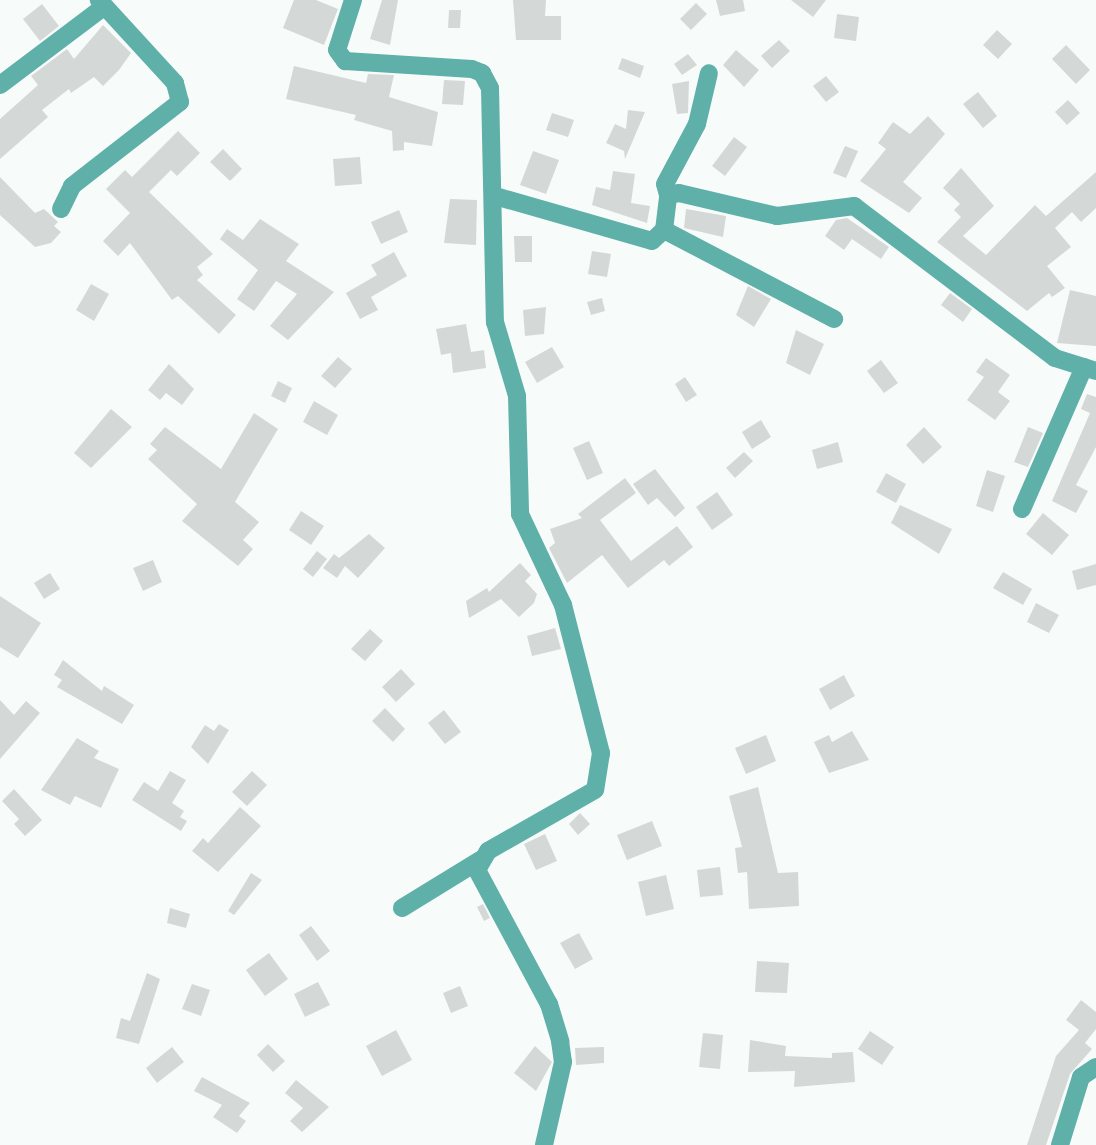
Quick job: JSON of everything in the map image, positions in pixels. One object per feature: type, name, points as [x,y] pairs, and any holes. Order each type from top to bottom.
[{"type":"street","points":[[353,0],[337,50],[345,61],[482,73],[493,104],[495,322],[517,396],[520,514],[563,605],[601,753],[595,790],[402,908]]},
{"type":"street","points":[[0,85],[100,4],[174,83],[180,102],[72,186],[61,209]]},
{"type":"street","points":[[495,196],[652,242],[664,230],[668,195],[665,184],[697,124],[709,73]]},
{"type":"street","points":[[668,195],[679,193],[777,216],[854,206],[1055,358],[1090,369],[1022,509]]},
{"type":"street","points":[[664,230],[834,319]]},
{"type":"street","points":[[480,860],[477,870],[549,1004],[560,1041],[563,1062],[544,1145]]},
{"type":"street","points":[[1060,1145],[1081,1077],[1096,1067]]},
{"type":"building","points":[[294,0],[316,0],[338,9],[324,45],[283,28]]},
{"type":"building","points":[[382,0],[398,0],[390,45],[370,39]]},
{"type":"building","points":[[513,0],[546,0],[545,16],[561,16],[561,40],[516,40]]},
{"type":"building","points":[[716,0],[743,0],[745,11],[720,16]]},
{"type":"building","points":[[791,0],[826,0],[813,17]]},
{"type":"building","points":[[696,3],[707,14],[691,30],[680,19]]},
{"type":"building","points":[[42,4],[59,26],[40,41],[23,19]]},
{"type":"building","points":[[449,10],[461,10],[460,28],[448,28]]},
{"type":"building","points":[[837,14],[859,17],[856,41],[834,38]]},
{"type":"building","points":[[103,25],[131,53],[119,70],[103,86],[94,77],[71,93],[69,89],[42,110],[48,117],[0,159],[0,119],[38,85],[31,76],[67,49],[74,59]]},
{"type":"building","points":[[997,30],[1012,44],[998,59],[983,45]]},
{"type":"building","points":[[779,40],[790,51],[772,68],[761,56]]},
{"type":"building","points":[[1066,45],[1090,70],[1076,84],[1052,59]]},
{"type":"building","points":[[736,50],[759,70],[744,87],[723,65]]},
{"type":"building","points":[[688,54],[697,65],[682,75],[674,64]]},
{"type":"building","points":[[622,58],[644,66],[640,78],[618,69]]},
{"type":"building","points":[[294,66],[366,83],[368,74],[394,75],[389,97],[438,112],[432,146],[404,142],[404,150],[393,151],[392,131],[354,120],[356,115],[286,99]]},
{"type":"building","points":[[826,76],[839,92],[826,102],[813,86]]},
{"type":"building","points":[[444,80],[465,81],[463,105],[442,104]]},
{"type":"building","points":[[689,81],[688,113],[677,114],[672,84]]},
{"type":"building","points":[[978,92],[997,116],[983,128],[963,104]]},
{"type":"building","points":[[1068,100],[1080,113],[1067,125],[1055,112]]},
{"type":"building","points":[[628,110],[645,112],[625,159],[624,151],[606,143],[615,124],[626,129]]},
{"type":"building","points":[[552,113],[574,120],[568,137],[546,130]]},
{"type":"building","points":[[928,116],[945,134],[903,182],[922,198],[909,213],[860,181],[886,149],[878,143],[893,122],[910,134]]},
{"type":"building","points":[[178,131],[200,153],[177,176],[171,170],[149,192],[213,254],[197,267],[203,275],[197,280],[236,315],[219,334],[178,296],[172,300],[130,243],[118,256],[103,241],[130,213],[106,189],[125,170],[132,177]]},
{"type":"building","points":[[734,137],[747,147],[725,176],[712,166]]},
{"type":"building","points":[[845,146],[858,151],[846,178],[833,173]]},
{"type":"building","points":[[223,149],[242,169],[230,181],[210,162]]},
{"type":"building","points":[[533,151],[559,160],[546,194],[520,185]]},
{"type":"building","points":[[360,157],[362,184],[335,186],[333,159]]},
{"type":"building","points":[[961,168],[994,206],[963,236],[986,255],[1035,205],[1046,216],[1096,172],[1096,208],[1081,222],[1072,212],[1055,228],[1071,247],[1047,266],[1065,288],[1052,297],[1049,293],[1027,311],[937,242],[961,217],[954,210],[960,204],[943,188]]},
{"type":"building","points":[[613,171],[635,174],[631,203],[650,206],[647,223],[592,205],[596,187],[610,190]]},
{"type":"building","points":[[0,177],[35,213],[44,209],[58,222],[54,226],[61,232],[51,243],[35,247],[0,215]]},
{"type":"building","points":[[450,199],[477,200],[476,245],[444,243]]},
{"type":"building","points":[[686,209],[726,216],[723,237],[684,228]]},
{"type":"building","points":[[399,210],[408,232],[381,244],[371,222]]},
{"type":"building","points":[[847,218],[889,247],[881,259],[852,239],[844,250],[825,236],[836,220]]},
{"type":"building","points":[[260,219],[299,244],[286,261],[334,292],[288,340],[270,326],[297,294],[276,281],[254,311],[237,299],[258,270],[220,239],[227,229],[243,240]]},
{"type":"building","points":[[514,236],[532,236],[532,262],[515,262]]},
{"type":"building","points":[[592,251],[611,254],[607,277],[588,274]]},
{"type":"building","points":[[394,252],[407,276],[371,297],[378,310],[360,319],[346,293],[377,275],[371,265]]},
{"type":"building","points":[[91,284],[109,294],[94,321],[76,310]]},
{"type":"building","points":[[748,286],[771,299],[754,327],[736,315]]},
{"type":"building","points":[[1070,290],[1096,296],[1096,346],[1057,343]]},
{"type":"building","points":[[950,293],[972,309],[963,322],[941,305]]},
{"type":"building","points":[[602,298],[605,311],[591,315],[587,302]]},
{"type":"building","points":[[546,307],[544,334],[525,336],[523,310]]},
{"type":"building","points":[[466,324],[471,352],[484,350],[486,368],[453,373],[451,353],[441,355],[436,329]]},
{"type":"building","points":[[796,330],[824,344],[810,375],[786,363]]},
{"type":"building","points":[[552,347],[564,367],[537,383],[525,362]]},
{"type":"building","points":[[338,357],[352,369],[335,388],[321,376]]},
{"type":"building","points":[[986,358],[1010,375],[998,392],[1010,401],[995,420],[967,400],[984,377],[976,372]]},
{"type":"building","points":[[881,360],[898,383],[884,393],[867,371]]},
{"type":"building","points":[[169,364],[194,389],[182,405],[166,393],[160,400],[148,390]]},
{"type":"building","points":[[685,377],[697,395],[686,402],[675,384]]},
{"type":"building","points":[[278,381],[292,388],[285,403],[271,396]]},
{"type":"building","points":[[1087,394],[1096,397],[1096,447],[1076,485],[1088,491],[1076,513],[1052,501],[1090,413],[1081,409]]},
{"type":"building","points":[[314,401],[338,415],[327,435],[303,422]]},
{"type":"building","points":[[111,409],[132,427],[91,468],[74,453]]},
{"type":"building","points":[[254,413],[278,429],[235,502],[259,522],[243,540],[253,549],[238,566],[182,521],[197,504],[148,459],[157,450],[150,444],[165,427],[221,469]]},
{"type":"building","points":[[761,420],[771,437],[752,449],[742,432]]},
{"type":"building","points":[[924,427],[942,447],[923,464],[906,445]]},
{"type":"building","points":[[1028,427],[1043,433],[1028,467],[1014,462]]},
{"type":"building","points":[[589,441],[603,473],[587,480],[573,448]]},
{"type":"building","points":[[838,442],[843,462],[817,469],[812,450]]},
{"type":"building","points":[[744,452],[753,461],[735,478],[726,468]]},
{"type":"building","points":[[655,469],[685,508],[675,517],[657,498],[648,505],[633,484]]},
{"type":"building","points":[[987,470],[1005,476],[993,512],[976,506]]},
{"type":"building","points":[[886,473],[906,484],[896,503],[876,492]]},
{"type":"building","points":[[625,478],[636,493],[600,520],[631,561],[677,526],[693,547],[669,566],[664,560],[628,588],[602,555],[567,583],[549,548],[555,543],[550,529],[582,518],[578,514]]},
{"type":"building","points":[[717,492],[733,515],[712,530],[696,507]]},
{"type":"building","points":[[900,505],[952,529],[939,554],[891,523]]},
{"type":"building","points":[[301,511],[324,526],[311,545],[289,530]]},
{"type":"building","points":[[1043,513],[1069,535],[1052,555],[1026,534]]},
{"type":"building","points":[[369,534],[385,548],[358,578],[345,566],[337,578],[323,568],[334,554],[339,558]]},
{"type":"building","points":[[317,551],[327,559],[313,577],[303,569]]},
{"type":"building","points":[[153,560],[162,582],[143,591],[133,568]]},
{"type":"building","points":[[520,563],[531,575],[525,581],[537,594],[534,603],[519,617],[501,599],[469,618],[466,601],[487,588],[489,592]]},
{"type":"building","points":[[1096,564],[1096,585],[1077,590],[1072,571]]},
{"type":"building","points":[[1003,572],[1032,589],[1023,605],[993,588]]},
{"type":"building","points":[[50,573],[60,589],[44,599],[34,583]]},
{"type":"building","points":[[0,596],[41,623],[18,658],[0,647]]},
{"type":"building","points":[[1036,603],[1059,615],[1049,633],[1027,622]]},
{"type":"building","points":[[555,628],[561,649],[532,656],[527,636]]},
{"type":"building","points":[[370,629],[383,641],[365,661],[351,649]]},
{"type":"building","points":[[63,660],[102,691],[104,686],[134,705],[122,724],[57,687],[62,680],[54,675]]},
{"type":"building","points":[[401,669],[415,684],[396,702],[382,687]]},
{"type":"building","points":[[844,675],[855,696],[830,710],[819,689]]},
{"type":"building","points":[[0,700],[14,715],[26,701],[40,713],[0,759]]},
{"type":"building","points":[[385,708],[405,729],[393,742],[372,721]]},
{"type":"building","points":[[444,710],[461,732],[445,744],[428,723]]},
{"type":"building","points":[[219,724],[229,730],[208,764],[191,747],[205,725],[214,731]]},
{"type":"building","points":[[852,731],[869,760],[829,773],[814,742],[829,735],[832,742]]},
{"type":"building","points":[[766,735],[776,761],[746,774],[735,748]]},
{"type":"building","points":[[77,738],[99,751],[94,758],[119,769],[101,808],[75,796],[70,805],[41,790]]},
{"type":"building","points":[[170,771],[186,780],[172,803],[184,811],[180,817],[187,821],[181,831],[132,800],[144,782],[158,791]]},
{"type":"building","points":[[252,771],[267,785],[247,806],[232,792]]},
{"type":"building","points":[[758,787],[778,873],[798,872],[799,906],[749,909],[747,872],[738,873],[735,848],[742,847],[729,796]]},
{"type":"building","points":[[14,789],[42,820],[25,836],[14,824],[19,819],[2,801]]},
{"type":"building","points":[[240,807],[261,826],[218,872],[192,851],[203,838],[208,843]]},
{"type":"building","points":[[580,813],[590,824],[578,835],[569,824]]},
{"type":"building","points":[[652,821],[662,846],[627,860],[617,835]]},
{"type":"building","points":[[545,834],[557,861],[536,870],[524,844]]},
{"type":"building","points":[[720,867],[723,895],[700,897],[697,870]]},
{"type":"building","points":[[251,873],[262,880],[234,915],[228,911]]},
{"type":"building","points":[[666,875],[674,909],[646,916],[638,882]]},
{"type":"building","points":[[483,904],[490,918],[484,921],[477,907]]},
{"type":"building","points":[[170,908],[190,914],[186,928],[167,923]]},
{"type":"building","points":[[311,926],[330,951],[317,961],[299,935]]},
{"type":"building","points":[[579,933],[593,959],[575,969],[560,943]]},
{"type":"building","points":[[269,953],[288,979],[265,996],[246,970]]},
{"type":"building","points":[[757,961],[789,963],[787,993],[755,992]]},
{"type":"building","points":[[147,973],[160,979],[139,1044],[116,1038],[121,1018],[130,1021]]},
{"type":"building","points":[[318,982],[330,1005],[305,1017],[294,994]]},
{"type":"building","points":[[192,984],[210,990],[201,1016],[182,1009]]},
{"type":"building","points":[[460,986],[468,1006],[451,1013],[443,993]]},
{"type":"building","points":[[1081,1000],[1096,1012],[1096,1029],[1085,1043],[1092,1049],[1070,1074],[1046,1145],[1027,1145],[1056,1056],[1079,1030],[1066,1020]]},
{"type":"building","points":[[396,1030],[412,1060],[382,1076],[366,1046]]},
{"type":"building","points":[[870,1031],[894,1047],[882,1065],[858,1049]]},
{"type":"building","points":[[703,1033],[723,1035],[720,1069],[699,1067]]},
{"type":"building","points":[[750,1040],[786,1046],[785,1056],[832,1058],[832,1053],[853,1052],[855,1082],[794,1087],[795,1071],[748,1072]]},
{"type":"building","points":[[268,1044],[285,1061],[273,1072],[257,1055]]},
{"type":"building","points":[[535,1046],[552,1062],[536,1091],[514,1073]]},
{"type":"building","points":[[172,1047],[184,1062],[157,1083],[146,1068]]},
{"type":"building","points":[[604,1047],[604,1063],[576,1065],[575,1048]]},
{"type":"building","points":[[202,1077],[250,1103],[239,1116],[246,1121],[237,1133],[213,1117],[222,1105],[194,1091]]},
{"type":"building","points":[[296,1080],[329,1107],[302,1132],[290,1121],[303,1108],[285,1093]]}]
